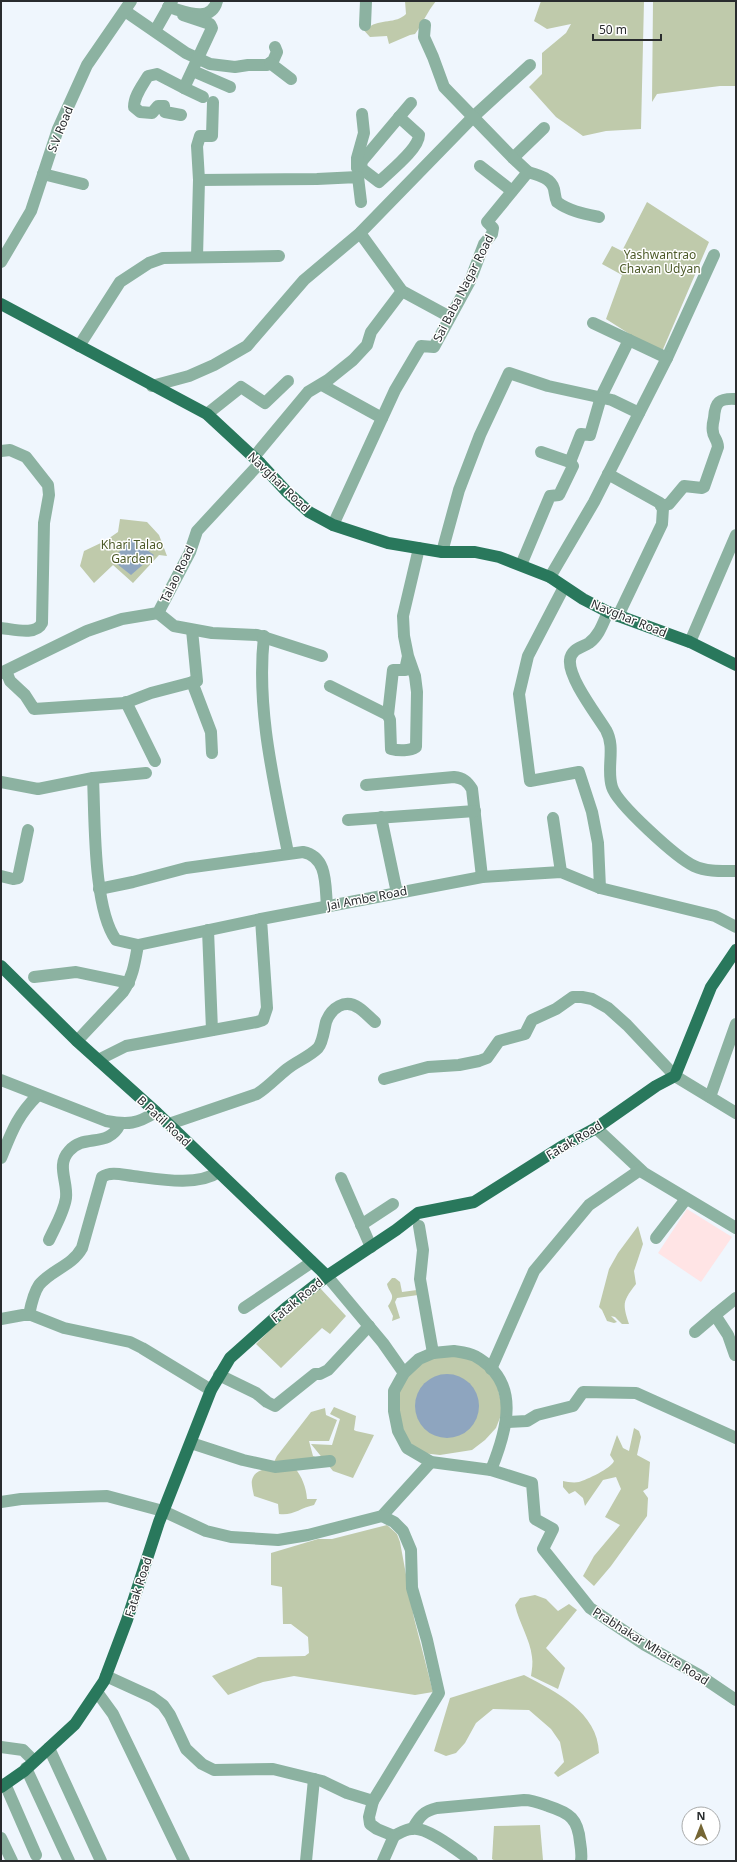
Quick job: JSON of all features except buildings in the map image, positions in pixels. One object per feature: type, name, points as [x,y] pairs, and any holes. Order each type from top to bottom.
[{"type":"main road","name":"Navghar Road","points":[[1,304],[152,386],[208,414],[309,512],[333,525],[388,542],[419,548],[442,552],[475,552],[499,557],[550,577],[583,599],[613,614],[690,642],[736,664]]},
{"type":"main road","points":[[675,1076],[711,987],[736,950]]},
{"type":"main road","name":"B Patil Road","points":[[3,970],[77,1041],[156,1112],[327,1276]]},
{"type":"main road","name":"Fatak Road","points":[[3,1785],[30,1765],[75,1724],[106,1676],[127,1620],[163,1512],[211,1390],[230,1358],[286,1308],[327,1276],[371,1247],[418,1213],[474,1202],[561,1147],[596,1128],[656,1086],[675,1076]]},
{"type":"street","points":[[155,31],[173,4],[200,15],[207,13],[215,6],[217,1]]},
{"type":"street","points":[[365,25],[366,1]]},
{"type":"street","points":[[128,6],[155,31],[186,53],[210,64],[235,68],[248,65],[267,65],[274,61],[277,52],[275,47]]},
{"type":"street","name":"S.V Road","points":[[1,262],[31,211],[58,129],[88,65],[128,6]]},
{"type":"street","points":[[183,15],[210,24],[212,28],[184,88]]},
{"type":"street","points":[[425,25],[424,37],[444,87],[528,172],[543,177],[549,182],[554,188],[557,202],[561,206],[580,213],[599,217]]},
{"type":"street","points":[[270,63],[291,79]]},
{"type":"street","points":[[152,386],[189,376],[214,365],[247,346],[304,280],[360,233],[473,117],[530,64]]},
{"type":"street","points":[[193,71],[230,87]]},
{"type":"street","points":[[181,114],[168,114],[165,112],[164,106],[158,106],[152,113],[140,112],[134,107],[135,99],[148,76],[157,74],[208,100],[212,136],[200,136],[197,146],[199,180],[197,257]]},
{"type":"street","points":[[359,169],[410,102]]},
{"type":"street","points":[[362,114],[364,133],[357,158],[361,199],[414,148],[419,139],[419,135],[399,117]]},
{"type":"street","points":[[513,158],[544,128]]},
{"type":"street","points":[[480,166],[512,192]]},
{"type":"street","points":[[199,180],[317,179],[362,169],[379,182]]},
{"type":"street","name":"Sai Baba Nagar Road","points":[[333,525],[396,390],[421,346],[434,347],[470,281],[484,244],[492,234],[493,228],[487,222],[528,172]]},
{"type":"street","points":[[43,174],[82,184]]},
{"type":"street","points":[[360,233],[402,291],[450,317]]},
{"type":"street","points":[[550,577],[608,474],[667,358],[714,255]]},
{"type":"street","points":[[79,346],[120,282],[149,263],[163,258],[279,256]]},
{"type":"street","name":"Talao Road","points":[[4,672],[87,631],[122,619],[158,613],[190,552],[197,531],[257,460],[308,392],[322,384],[353,360],[367,346],[371,332],[402,291]]},
{"type":"street","points":[[593,322],[667,358]]},
{"type":"street","points":[[570,462],[581,434],[590,435],[601,397],[629,340]]},
{"type":"street","points":[[442,552],[459,490],[480,435],[509,373],[548,386],[612,400],[639,413]]},
{"type":"street","points":[[208,414],[241,387],[265,403],[288,381]]},
{"type":"street","points":[[322,384],[382,418]]},
{"type":"street","points":[[662,506],[669,504],[684,486],[704,487],[718,446],[718,442],[712,432],[715,408],[725,398],[736,399]]},
{"type":"street","points":[[1,451],[10,450],[26,457],[48,485],[49,495],[44,523],[42,622],[40,627],[34,631],[1,628]]},
{"type":"street","points":[[521,565],[550,496],[559,495],[573,466],[570,462],[541,452]]},
{"type":"street","points":[[608,474],[660,503],[664,516],[662,524],[613,614],[589,643],[574,650],[570,660],[572,671],[606,730],[610,740],[611,747],[608,774],[612,789],[622,802],[650,831],[684,860],[695,867],[707,870],[736,871]]},
{"type":"street","points":[[690,642],[736,535]]},
{"type":"street","points":[[408,656],[405,670],[393,670],[388,715],[390,720],[391,749],[412,749],[416,746],[417,692],[415,676],[408,656],[404,636],[403,616],[419,548]]},
{"type":"street","points":[[564,587],[528,656],[519,694],[525,750],[530,781],[579,772],[592,812],[598,843],[600,888]]},
{"type":"street","points":[[158,613],[174,626],[212,633],[264,636],[322,656]]},
{"type":"street","points":[[4,672],[10,681],[25,695],[34,709],[40,710],[126,702],[151,693],[196,681],[192,630]]},
{"type":"street","points":[[264,636],[260,670],[263,676],[263,717],[288,853]]},
{"type":"street","points":[[192,682],[211,732],[212,753]]},
{"type":"street","points":[[330,686],[388,715]]},
{"type":"street","points":[[126,702],[155,761]]},
{"type":"street","points":[[1,782],[38,789],[93,778],[146,773]]},
{"type":"street","points":[[366,785],[454,777],[461,778],[467,782],[472,790],[482,877]]},
{"type":"street","points":[[77,1041],[124,992],[133,975],[138,945],[116,940],[111,933],[99,889],[93,778]]},
{"type":"street","points":[[348,820],[475,811]]},
{"type":"street","points":[[381,818],[397,893]]},
{"type":"street","points":[[553,818],[561,872]]},
{"type":"street","points":[[1,876],[13,879],[18,878],[28,830]]},
{"type":"street","points":[[99,889],[186,868],[303,852],[312,854],[318,859],[322,866],[327,906]]},
{"type":"street","name":"Jai Ambe Road","points":[[138,945],[261,919],[482,877],[561,872],[600,888],[715,916],[736,927]]},
{"type":"street","points":[[98,1060],[126,1046],[262,1020],[265,1016],[267,1008],[261,919]]},
{"type":"street","points":[[208,930],[212,1030]]},
{"type":"street","points":[[34,977],[76,972],[129,983]]},
{"type":"street","points":[[384,1079],[428,1067],[459,1065],[487,1058],[499,1041],[525,1034],[532,1020],[556,1009],[574,997],[582,997],[600,1002],[608,1008],[627,1025],[675,1076],[736,1113]]},
{"type":"street","points":[[168,1124],[256,1094],[266,1088],[277,1076],[300,1060],[311,1055],[319,1047],[330,1014],[336,1007],[352,1004],[359,1007],[375,1022]]},
{"type":"street","points":[[710,1097],[736,1024]]},
{"type":"street","points":[[1,1080],[106,1122],[120,1124],[142,1121],[156,1112]]},
{"type":"street","points":[[1,1158],[23,1109],[38,1094]]},
{"type":"street","points":[[49,1240],[61,1214],[66,1197],[63,1161],[68,1151],[77,1143],[111,1136],[116,1132],[120,1124]]},
{"type":"street","points":[[596,1128],[640,1170],[736,1228]]},
{"type":"street","points":[[491,1369],[534,1271],[589,1205],[640,1170]]},
{"type":"street","points":[[29,1315],[33,1297],[39,1285],[78,1255],[82,1248],[102,1177],[110,1173],[150,1178],[201,1180],[210,1178],[219,1172]]},
{"type":"street","points":[[341,1178],[371,1247]]},
{"type":"street","points":[[656,1238],[686,1199]]},
{"type":"street","points":[[361,1224],[393,1204]]},
{"type":"street","points":[[419,1226],[423,1250],[420,1279],[433,1353]]},
{"type":"street","points":[[244,1308],[312,1262]]},
{"type":"street","points":[[327,1276],[369,1326],[404,1373]]},
{"type":"street","points":[[695,1332],[736,1298]]},
{"type":"street","points":[[1,1319],[29,1315],[64,1328],[130,1342],[211,1390]]},
{"type":"street","points":[[715,1315],[728,1335],[735,1354]]},
{"type":"street","points":[[219,1375],[256,1393],[267,1402],[276,1406],[315,1374],[320,1374],[328,1370],[369,1326]]},
{"type":"street","points":[[454,1351],[474,1355],[491,1369],[503,1384],[507,1404],[506,1422],[502,1441],[491,1470],[431,1462],[407,1448],[398,1431],[394,1411],[394,1391],[404,1373],[419,1359],[433,1353],[454,1351]]},
{"type":"street","points":[[506,1422],[527,1421],[537,1415],[573,1406],[583,1392],[636,1393],[736,1438]]},
{"type":"street","points":[[191,1443],[243,1460],[275,1466],[330,1461]]},
{"type":"street","points":[[1,1502],[28,1498],[107,1496],[163,1512],[206,1531],[231,1537],[255,1540],[278,1540],[308,1535],[382,1516],[431,1462]]},
{"type":"street","name":"Prabhakar Mhatre Road","points":[[491,1470],[532,1483],[535,1518],[553,1529],[543,1549],[590,1608],[645,1645],[699,1675],[736,1700]]},
{"type":"street","points":[[382,1516],[394,1522],[403,1531],[411,1550],[412,1588],[427,1640],[439,1693],[373,1801],[369,1817],[370,1824],[377,1829],[394,1836]]},
{"type":"street","points":[[106,1676],[152,1697],[163,1705],[170,1715],[186,1749],[202,1764],[214,1770],[273,1769],[314,1779],[373,1801]]},
{"type":"street","points":[[97,1692],[113,1714],[184,1861]]},
{"type":"street","points":[[1,1747],[23,1750],[69,1861]]},
{"type":"street","points":[[49,1748],[101,1861]]},
{"type":"street","points":[[306,1861],[314,1779]]},
{"type":"street","points":[[3,1785],[36,1855]]},
{"type":"street","points":[[413,1828],[419,1816],[426,1810],[508,1801],[533,1800],[564,1811],[572,1817],[577,1825],[580,1835],[581,1861]]},
{"type":"street","points":[[383,1861],[394,1836],[413,1828],[429,1833],[472,1861]]},
{"type":"street","points":[[1,1838],[12,1861]]},
{"type":"shaded area","points":[[687,1209],[732,1237],[701,1282],[658,1253]]},
{"type":"green space","points":[[405,1],[436,1],[415,34],[389,44],[387,36],[370,37],[360,26],[369,27],[378,23],[402,17],[406,14]]},
{"type":"green space","points":[[541,1],[644,1],[641,129],[606,131],[583,136],[556,117],[529,87],[542,74],[542,53],[566,33],[571,24],[547,29],[534,21]]},
{"type":"green space","points":[[653,1],[736,1],[736,86],[720,86],[657,94],[652,102]]},
{"type":"green space","name":"Yashwantrao Chavan Udyan","points":[[647,202],[709,242],[661,354],[606,319],[622,275],[602,264],[612,246],[622,251]]},
{"type":"green space","name":"Khari Talao Garden","points":[[120,519],[147,522],[159,535],[167,556],[159,555],[133,583],[113,565],[94,583],[80,566],[84,551],[105,541],[118,532]]},
{"type":"green space","points":[[638,1226],[643,1244],[634,1271],[636,1284],[628,1294],[625,1302],[625,1311],[629,1324],[622,1324],[615,1317],[611,1316],[617,1322],[614,1323],[607,1321],[599,1307],[609,1269],[618,1253]]},
{"type":"green space","points":[[392,1278],[395,1278],[400,1282],[402,1292],[417,1290],[418,1295],[397,1298],[395,1302],[400,1318],[392,1321],[393,1316],[388,1306],[392,1299],[392,1294],[387,1284]]},
{"type":"green space","points":[[320,1288],[346,1316],[330,1334],[322,1328],[281,1368],[256,1344],[276,1324]]},
{"type":"green space","points":[[435,1355],[468,1356],[495,1377],[503,1410],[496,1428],[485,1440],[472,1450],[440,1455],[422,1453],[408,1441],[399,1425],[399,1389],[407,1374]]},
{"type":"green space","points":[[334,1407],[356,1416],[354,1430],[374,1435],[353,1478],[333,1471],[311,1444],[332,1445],[340,1419],[330,1414]]},
{"type":"green space","points":[[325,1408],[326,1415],[337,1420],[329,1441],[309,1441],[313,1456],[318,1458],[273,1464],[277,1456],[311,1412]]},
{"type":"green space","points":[[634,1428],[639,1431],[641,1437],[637,1455],[650,1462],[648,1488],[643,1491],[648,1498],[647,1516],[611,1566],[594,1586],[583,1576],[594,1556],[620,1525],[605,1517],[621,1489],[616,1477],[603,1480],[585,1506],[583,1498],[575,1491],[569,1494],[563,1487],[563,1481],[579,1482],[609,1467],[614,1461],[610,1455],[617,1435],[623,1448],[629,1451]]},
{"type":"green space","points":[[295,1468],[303,1482],[307,1499],[317,1499],[314,1505],[293,1513],[279,1514],[278,1504],[254,1496],[252,1480],[254,1475],[264,1469]]},
{"type":"green space","points":[[387,1525],[397,1534],[400,1542],[414,1618],[433,1692],[415,1695],[294,1676],[263,1682],[228,1695],[212,1676],[258,1657],[305,1656],[309,1653],[308,1637],[291,1624],[283,1624],[282,1587],[271,1585],[271,1553],[318,1539],[332,1539]]},
{"type":"green space","points":[[535,1595],[546,1599],[558,1611],[569,1604],[577,1610],[546,1648],[565,1668],[558,1689],[531,1676],[531,1650],[515,1605],[520,1598]]},
{"type":"green space","points":[[524,1675],[562,1696],[583,1715],[591,1726],[597,1739],[599,1753],[558,1777],[554,1773],[564,1762],[560,1742],[551,1729],[529,1710],[493,1709],[476,1723],[465,1743],[456,1753],[446,1756],[434,1751],[450,1698]]},
{"type":"green space","points":[[540,1825],[543,1860],[495,1861],[492,1859],[494,1826]]},
{"type":"water","points":[[131,539],[154,555],[131,575],[112,560]]},
{"type":"water","points":[[441,1374],[453,1374],[470,1383],[477,1394],[479,1406],[477,1418],[470,1429],[453,1438],[441,1438],[429,1433],[420,1424],[415,1412],[415,1400],[420,1388],[429,1379]]}]
